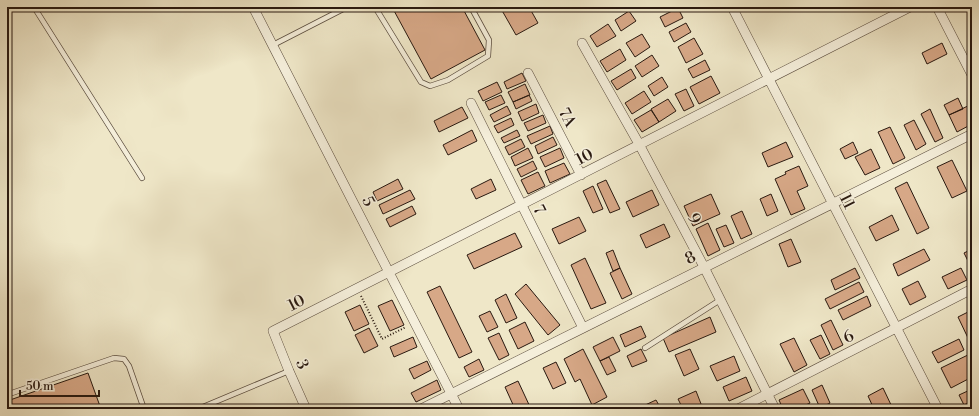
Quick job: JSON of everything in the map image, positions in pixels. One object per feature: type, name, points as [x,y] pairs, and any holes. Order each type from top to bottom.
[{"type":"street","name":"5","points":[[253,7],[459,409]]},
{"type":"street","name":"11","points":[[732,7],[938,409]]},
{"type":"street","name":"10","points":[[273,330],[910,7]]},
{"type":"street","points":[[937,7],[972,75]]},
{"type":"street","name":"9","points":[[582,43],[640,144],[775,409]]},
{"type":"street","name":"7A","points":[[528,73],[581,175]]},
{"type":"street","name":"7","points":[[471,103],[583,328]]},
{"type":"street","name":"8","points":[[421,409],[972,134]]},
{"type":"street","name":"6","points":[[738,409],[972,289]]},
{"type":"street","name":"3","points":[[273,330],[306,409]]},
{"type":"lane","points":[[34,7],[142,178]]},
{"type":"lane","points":[[273,46],[347,7]]},
{"type":"lane","points":[[375,7],[421,82],[430,86],[448,80],[488,56],[489,40],[471,7]]},
{"type":"lane","points":[[645,348],[720,300]]},
{"type":"lane","points":[[9,394],[114,358],[124,359],[129,366],[144,409]]},
{"type":"lane","points":[[198,409],[206,407],[289,371]]},
{"type":"path","points":[[358,288],[382,339],[414,322]]},
{"type":"building","points":[[392,7],[462,7],[485,50],[431,79]]},
{"type":"building","points":[[500,7],[529,7],[538,23],[516,35]]},
{"type":"building","points":[[678,8],[683,18],[665,27],[660,17]]},
{"type":"building","points":[[629,11],[636,21],[621,31],[615,20]]},
{"type":"building","points":[[686,23],[691,32],[674,42],[669,32]]},
{"type":"building","points":[[608,24],[616,36],[597,47],[590,36]]},
{"type":"building","points":[[642,34],[650,47],[635,57],[626,43]]},
{"type":"building","points":[[694,38],[703,54],[686,63],[678,47]]},
{"type":"building","points":[[942,43],[947,54],[927,64],[922,53]]},
{"type":"building","points":[[620,49],[626,60],[607,72],[600,61]]},
{"type":"building","points":[[652,55],[659,66],[642,77],[635,66]]},
{"type":"building","points":[[705,60],[710,70],[693,78],[688,69]]},
{"type":"building","points":[[631,69],[636,78],[617,90],[611,81]]},
{"type":"building","points":[[522,73],[526,81],[507,89],[504,82]]},
{"type":"building","points":[[711,76],[720,93],[699,104],[690,87]]},
{"type":"building","points":[[662,77],[668,87],[654,96],[648,86]]},
{"type":"building","points":[[497,82],[502,92],[483,101],[478,91]]},
{"type":"building","points":[[525,84],[530,95],[513,102],[508,92]]},
{"type":"building","points":[[686,89],[694,106],[684,111],[675,94]]},
{"type":"building","points":[[644,91],[651,102],[632,114],[625,103]]},
{"type":"building","points":[[501,95],[505,103],[489,110],[485,102]]},
{"type":"building","points":[[529,95],[532,101],[516,109],[513,102]]},
{"type":"building","points":[[958,98],[963,109],[949,115],[944,105]]},
{"type":"building","points":[[668,99],[676,111],[659,122],[651,109]]},
{"type":"building","points":[[536,104],[539,113],[522,121],[518,112]]},
{"type":"building","points":[[972,104],[972,124],[957,132],[949,115]]},
{"type":"building","points":[[507,106],[511,114],[494,122],[490,115]]},
{"type":"building","points":[[462,107],[468,118],[439,132],[434,121]]},
{"type":"building","points":[[930,109],[943,138],[935,142],[921,114]]},
{"type":"building","points":[[651,110],[659,122],[642,132],[634,120]]},
{"type":"building","points":[[543,115],[546,123],[528,131],[524,123]]},
{"type":"building","points":[[511,118],[514,125],[498,133],[494,126]]},
{"type":"building","points":[[914,120],[926,144],[916,150],[904,125]]},
{"type":"building","points":[[550,126],[553,134],[531,144],[527,136]]},
{"type":"building","points":[[890,127],[905,158],[893,164],[878,132]]},
{"type":"building","points":[[472,130],[477,141],[448,155],[443,145]]},
{"type":"building","points":[[517,130],[520,136],[504,143],[501,138]]},
{"type":"building","points":[[553,137],[557,145],[538,154],[535,146]]},
{"type":"building","points":[[521,139],[525,147],[509,155],[505,147]]},
{"type":"building","points":[[786,142],[793,157],[768,167],[762,153]]},
{"type":"building","points":[[853,142],[858,153],[845,159],[840,149]]},
{"type":"building","points":[[528,148],[533,158],[515,166],[511,157]]},
{"type":"building","points":[[560,148],[564,158],[545,167],[540,157]]},
{"type":"building","points":[[871,149],[880,168],[865,175],[855,157]]},
{"type":"building","points":[[952,160],[967,191],[952,198],[937,167]]},
{"type":"building","points":[[533,161],[537,169],[521,177],[517,169]]},
{"type":"building","points":[[564,163],[570,174],[550,183],[545,171]]},
{"type":"building","points":[[799,166],[808,186],[797,191],[805,209],[791,215],[775,179],[786,174],[785,172]]},
{"type":"building","points":[[538,172],[545,186],[528,194],[521,180]]},
{"type":"building","points":[[398,179],[403,189],[377,201],[373,192]]},
{"type":"building","points":[[491,179],[496,190],[476,199],[471,189]]},
{"type":"building","points":[[606,180],[620,209],[610,213],[597,184]]},
{"type":"building","points":[[907,182],[929,228],[917,234],[895,188]]},
{"type":"building","points":[[593,186],[603,209],[593,213],[583,191]]},
{"type":"building","points":[[410,190],[415,199],[383,214],[379,205]]},
{"type":"building","points":[[652,190],[659,205],[633,217],[626,202]]},
{"type":"building","points":[[711,194],[720,214],[693,226],[684,206]]},
{"type":"building","points":[[771,194],[778,211],[767,216],[760,199]]},
{"type":"building","points":[[412,206],[416,214],[390,227],[386,219]]},
{"type":"building","points":[[742,211],[752,234],[741,239],[731,216]]},
{"type":"building","points":[[892,215],[899,230],[876,241],[869,227]]},
{"type":"building","points":[[579,217],[586,231],[559,244],[552,229]]},
{"type":"building","points":[[708,223],[720,250],[708,256],[696,229]]},
{"type":"building","points":[[664,224],[670,237],[646,248],[640,235]]},
{"type":"building","points":[[726,225],[734,243],[724,247],[716,229]]},
{"type":"building","points":[[515,233],[522,247],[474,269],[467,255]]},
{"type":"building","points":[[791,239],[801,262],[788,267],[779,244]]},
{"type":"building","points":[[924,249],[930,260],[898,276],[893,264]]},
{"type":"building","points":[[972,249],[972,269],[964,253]]},
{"type":"building","points":[[613,250],[620,268],[613,271],[606,253]]},
{"type":"building","points":[[585,258],[606,303],[591,309],[571,265]]},
{"type":"building","points":[[620,268],[632,294],[622,299],[610,273]]},
{"type":"building","points":[[855,268],[860,278],[835,290],[831,280]]},
{"type":"building","points":[[961,268],[967,280],[948,289],[942,277]]},
{"type":"building","points":[[918,281],[926,297],[910,305],[902,289]]},
{"type":"building","points":[[859,282],[864,292],[830,309],[825,299]]},
{"type":"building","points":[[526,284],[560,325],[548,335],[515,294]]},
{"type":"building","points":[[440,286],[472,352],[459,358],[427,292]]},
{"type":"building","points":[[506,294],[517,318],[506,323],[495,300]]},
{"type":"building","points":[[867,296],[871,306],[843,320],[838,310]]},
{"type":"building","points":[[392,300],[404,325],[390,331],[378,306]]},
{"type":"building","points":[[360,305],[369,324],[354,331],[345,312]]},
{"type":"building","points":[[972,310],[972,335],[968,338],[958,317]]},
{"type":"building","points":[[490,311],[498,327],[487,332],[479,316]]},
{"type":"building","points":[[710,317],[716,332],[669,352],[663,338]]},
{"type":"building","points":[[831,320],[843,345],[833,350],[821,325]]},
{"type":"building","points":[[525,322],[534,341],[518,349],[509,330]]},
{"type":"building","points":[[641,326],[646,337],[625,347],[620,335]]},
{"type":"building","points":[[369,328],[378,346],[364,353],[355,335]]},
{"type":"building","points":[[499,333],[509,355],[499,360],[488,338]]},
{"type":"building","points":[[821,335],[830,354],[820,359],[810,340]]},
{"type":"building","points":[[413,337],[417,347],[394,357],[390,347]]},
{"type":"building","points":[[613,337],[620,351],[600,361],[593,347]]},
{"type":"building","points":[[794,338],[807,365],[794,372],[780,344]]},
{"type":"building","points":[[959,339],[964,350],[938,363],[932,352]]},
{"type":"building","points":[[583,349],[607,397],[592,405],[580,379],[575,382],[564,359]]},
{"type":"building","points":[[641,349],[647,361],[632,367],[627,356]]},
{"type":"building","points":[[690,349],[699,369],[684,376],[675,355]]},
{"type":"building","points":[[972,353],[972,377],[951,388],[941,368]]},
{"type":"building","points":[[734,356],[740,371],[717,381],[710,366]]},
{"type":"building","points":[[609,357],[616,371],[607,375],[600,361]]},
{"type":"building","points":[[479,359],[484,370],[469,377],[464,367]]},
{"type":"building","points":[[427,361],[431,370],[414,379],[409,369]]},
{"type":"building","points":[[556,362],[566,383],[553,389],[543,368]]},
{"type":"building","points":[[88,373],[101,409],[7,409],[7,401]]},
{"type":"building","points":[[746,377],[752,391],[729,401],[723,387]]},
{"type":"building","points":[[437,380],[441,390],[416,402],[411,393]]},
{"type":"building","points":[[518,381],[531,409],[515,409],[505,387]]},
{"type":"building","points":[[822,385],[830,403],[820,408],[812,390]]},
{"type":"building","points":[[883,388],[893,409],[874,409],[868,396]]},
{"type":"building","points":[[803,389],[810,403],[797,409],[783,409],[779,400]]},
{"type":"building","points":[[972,389],[972,401],[964,405],[959,395]]},
{"type":"building","points":[[696,391],[703,409],[683,409],[678,399]]},
{"type":"building","points":[[656,400],[661,409],[644,409],[643,406]]}]
